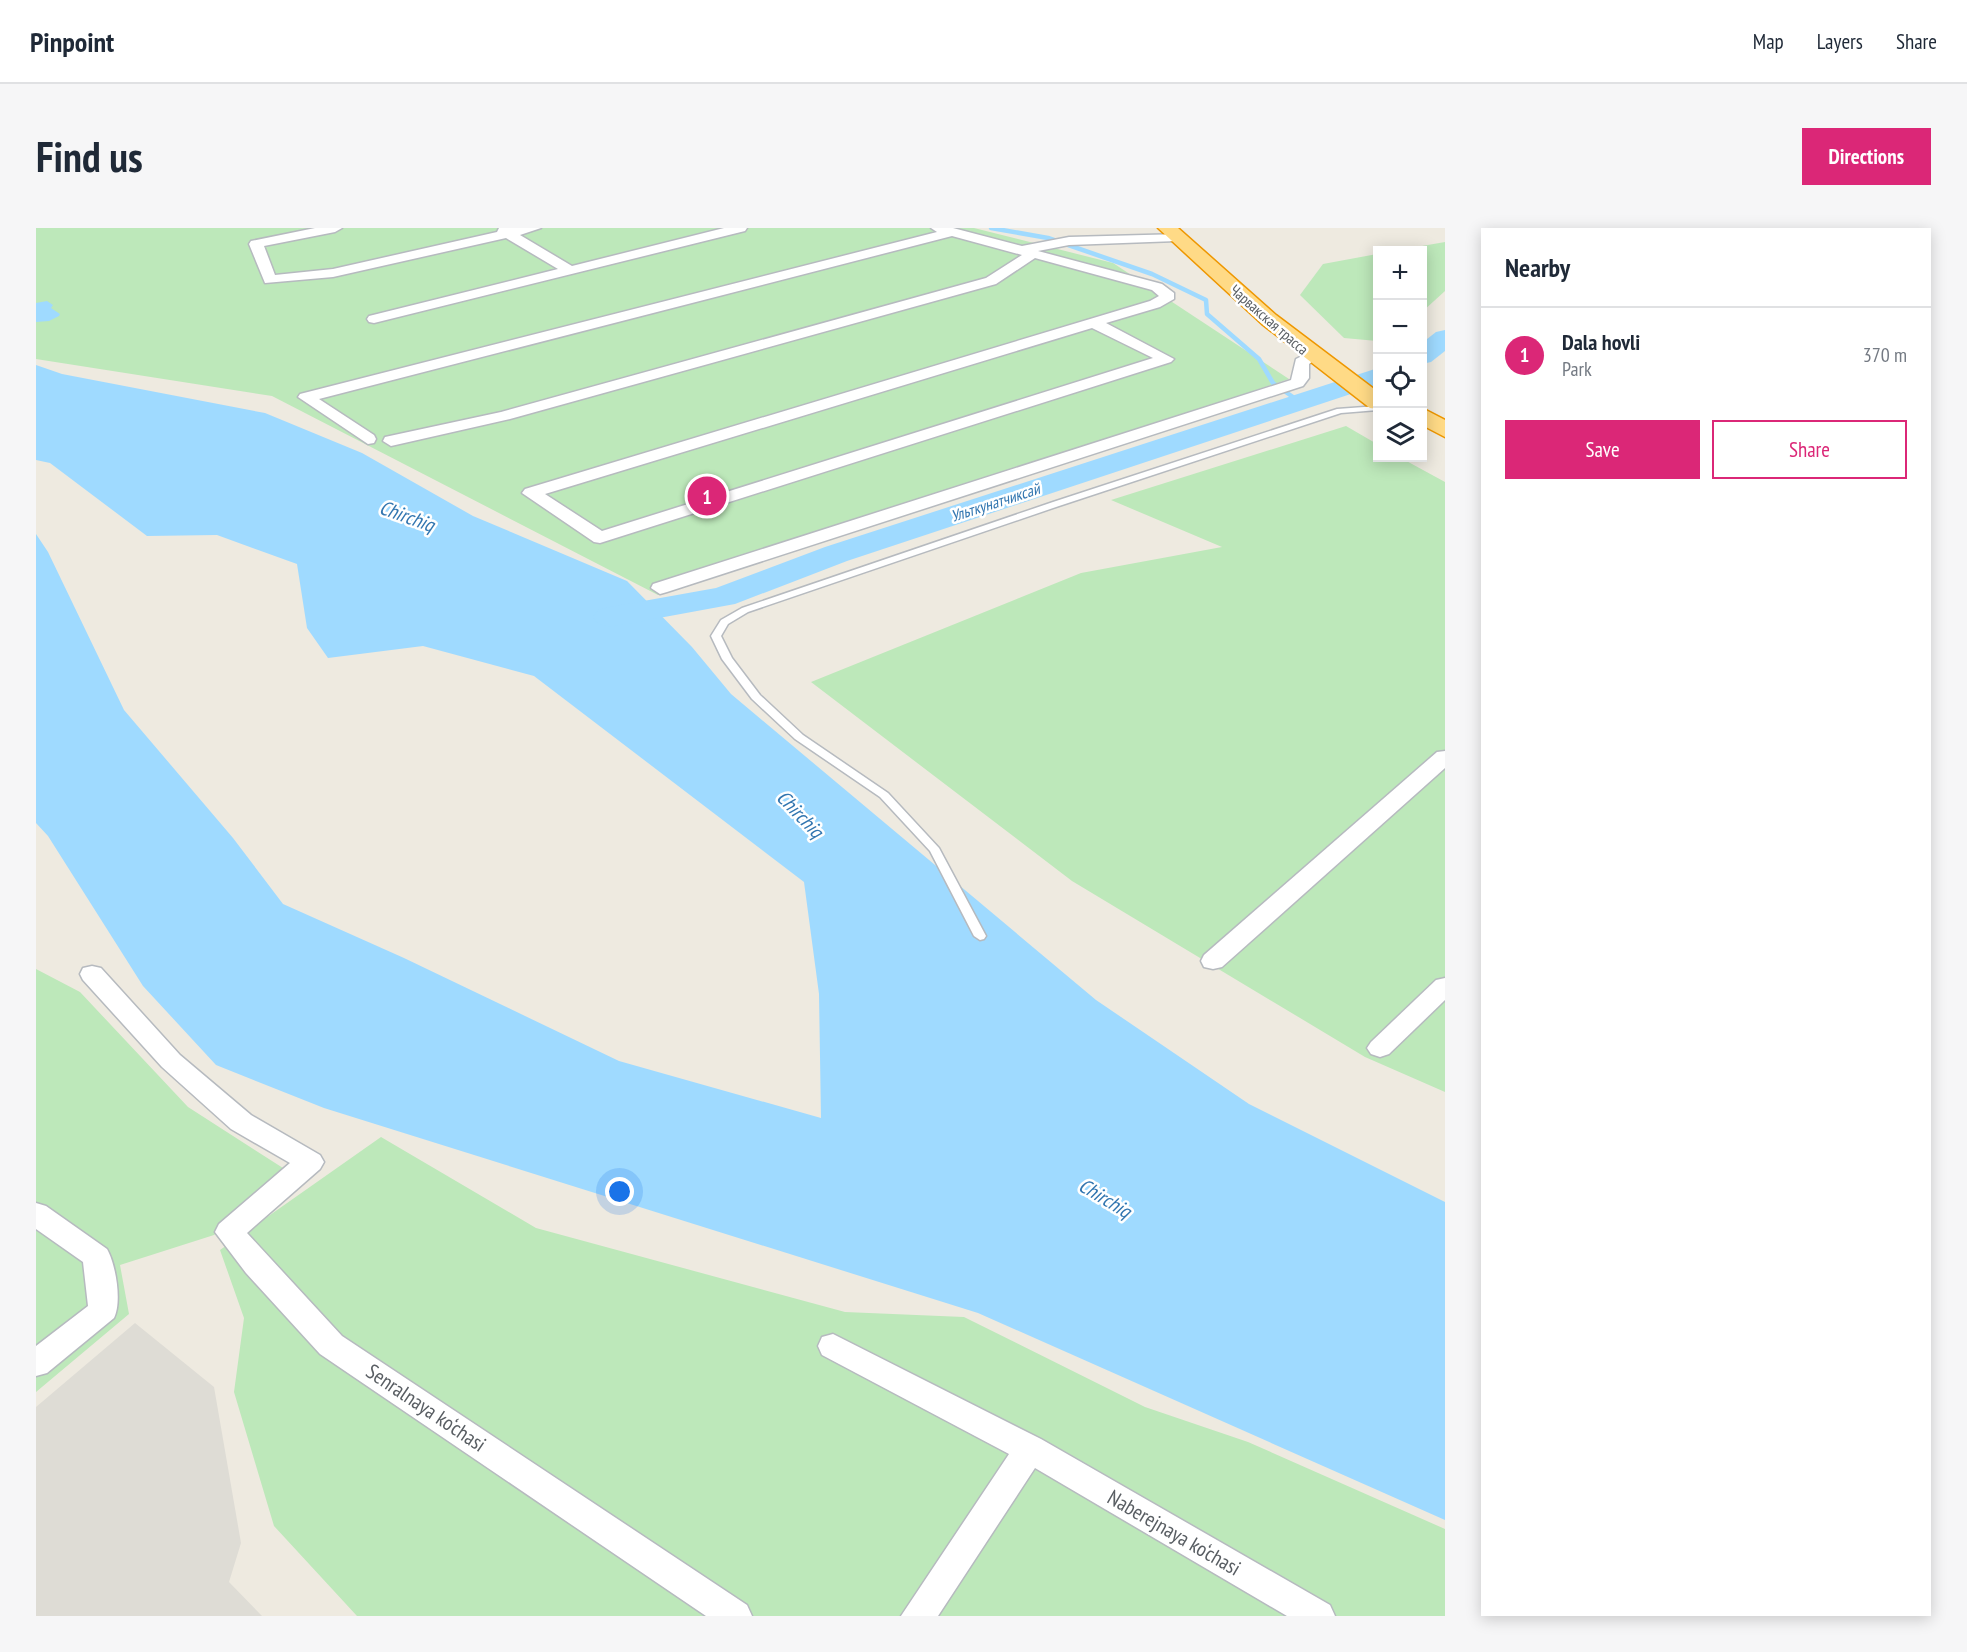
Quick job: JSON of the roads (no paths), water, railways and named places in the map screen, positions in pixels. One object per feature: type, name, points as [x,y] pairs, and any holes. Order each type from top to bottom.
[{"type":"highway","name":"Чарвакская трасса","points":[[1177,231],[1321,358],[1373,400]]},
{"type":"highway","name":"Чарвакская трасса","points":[[1321,358],[1373,383]]},
{"type":"highway","points":[[1427,418],[1445,430]]},
{"type":"highway","points":[[1427,436],[1445,447]]},
{"type":"street","points":[[335,228],[310,231],[256,244],[270,280],[333,273],[504,231],[534,228]]},
{"type":"street","points":[[374,319],[740,228]]},
{"type":"street","points":[[368,440],[306,397],[945,230],[1157,287],[1169,296],[1155,304],[1094,323],[531,493],[600,538],[1166,358],[1094,323]]},
{"type":"street","points":[[504,231],[570,270]]},
{"type":"street","points":[[392,441],[504,416],[991,281],[1027,252],[1069,241],[1177,231]]},
{"type":"street","points":[[660,588],[1297,383],[1300,378],[1301,362],[1321,358]]},
{"type":"street","points":[[1213,961],[1445,758]]},
{"type":"street","name":"Senralnaya ko‘chasi","points":[[92,974],[171,1061],[232,1114],[310,1162],[230,1232],[255,1265],[332,1344],[735,1616]]},
{"type":"street","points":[[1380,1048],[1445,986]]},
{"type":"street","points":[[36,1214],[97,1257],[103,1310],[36,1364]]},
{"type":"street","name":"Naberejnaya ko‘chasi","points":[[833,1346],[1030,1449],[1318,1616]]},
{"type":"street","points":[[918,1616],[1030,1449]]},
{"type":"lane","points":[[980,936],[935,850],[884,795],[799,737],[756,697],[727,659],[716,636],[724,622],[745,610],[1078,497],[1340,411],[1373,408]]},
{"type":"water","points":[[47,301],[53,305],[51,308],[60,314],[59,316],[49,321],[36,322],[36,303]]},
{"type":"water","name":"Chirchiq","points":[[36,365],[62,374],[265,413],[362,453],[473,516],[627,581],[692,647],[731,694],[1096,1000],[1249,1104],[1445,1202],[1445,1520],[978,1313],[324,1108],[216,1065],[143,986],[48,836],[36,823],[36,534],[48,552],[124,710],[233,838],[283,904],[404,958],[619,1061],[821,1118],[819,994],[804,882],[534,676],[423,646],[328,658],[307,628],[297,564],[217,535],[147,536],[50,463],[36,460]]},
{"type":"waterway","points":[[991,228],[1048,238],[1152,274],[1206,300],[1207,314],[1259,359],[1273,383],[1300,402]]},
{"type":"waterway","name":"Ульткунатчиксай","points":[[1425,354],[1445,338]]},
{"type":"waterway","name":"Ульткунатчиксай","points":[[610,617],[723,597],[836,554],[1373,378]]},
{"type":"place","name":"Dala hovli","points":[[707,496]]}]
